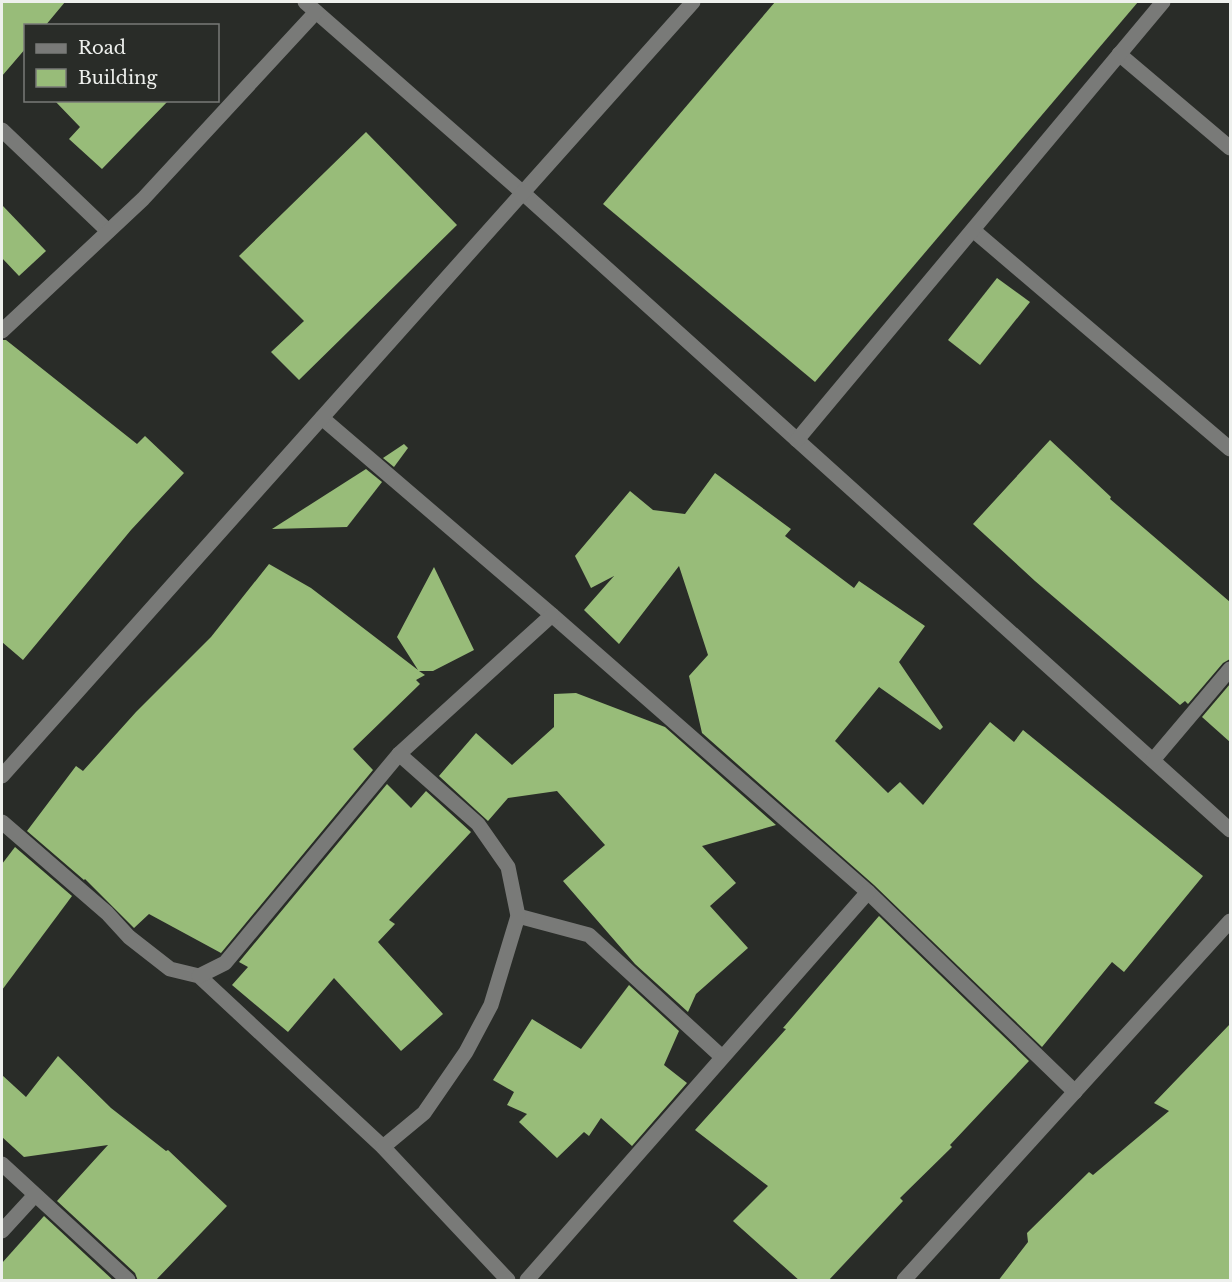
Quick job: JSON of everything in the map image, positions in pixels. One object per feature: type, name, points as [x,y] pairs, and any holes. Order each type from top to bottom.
[{"type":"street","points":[[2,776],[693,2]]},
{"type":"street","points":[[797,440],[1163,2]]},
{"type":"street","points":[[2,331],[143,199],[311,7],[524,193],[1230,830]]},
{"type":"street","points":[[1119,54],[1230,148]]},
{"type":"street","points":[[2,130],[108,231]]},
{"type":"street","points":[[973,230],[1230,448]]},
{"type":"street","points":[[322,418],[552,615],[868,892],[1075,1092]]},
{"type":"street","points":[[198,976],[225,963],[399,754],[552,615]]},
{"type":"street","points":[[1153,760],[1230,669]]},
{"type":"street","points":[[383,1147],[424,1113],[466,1052],[491,1005],[518,916],[507,867],[478,824],[399,754]]},
{"type":"street","points":[[2,822],[107,913],[129,937],[170,969],[198,976],[383,1147],[508,1281]]},
{"type":"street","points":[[527,1281],[868,892]]},
{"type":"street","points":[[518,916],[589,935],[723,1057]]},
{"type":"street","points":[[904,1281],[1230,921]]},
{"type":"street","points":[[2,1164],[128,1281]]},
{"type":"street","points":[[2,1231],[35,1195]]},
{"type":"building","points":[[2,2],[65,2],[47,24],[24,24],[24,50],[2,76]]},
{"type":"building","points":[[775,2],[1138,2],[815,382],[603,204]]},
{"type":"building","points":[[56,102],[167,102],[102,169],[69,139],[80,127]]},
{"type":"building","points":[[366,132],[457,225],[299,380],[271,352],[304,321],[239,256]]},
{"type":"building","points":[[2,205],[46,251],[19,276],[2,258]]},
{"type":"building","points":[[997,278],[1030,302],[980,365],[948,340]]},
{"type":"building","points":[[2,340],[6,340],[137,444],[145,436],[184,473],[131,530],[23,660],[2,642]]},
{"type":"building","points":[[1050,440],[1111,497],[1110,499],[1230,602],[1230,659],[1223,663],[1188,704],[1185,701],[1180,705],[1035,581],[973,524]]},
{"type":"building","points":[[404,444],[408,448],[394,467],[383,458]]},
{"type":"building","points":[[366,469],[382,482],[347,527],[272,529]]},
{"type":"building","points":[[715,473],[791,529],[785,536],[854,588],[859,581],[925,626],[899,662],[943,727],[940,730],[879,687],[835,741],[888,793],[900,782],[923,805],[990,722],[1014,742],[1023,730],[1203,876],[1124,972],[1112,962],[1042,1047],[874,885],[702,733],[689,676],[708,655],[679,566],[619,644],[584,610],[614,576],[591,588],[575,556],[630,491],[653,510],[685,514]]},
{"type":"building","points":[[269,564],[311,588],[418,670],[397,637],[434,567],[474,650],[433,671],[419,671],[425,675],[416,680],[420,684],[353,749],[373,770],[221,953],[149,914],[134,928],[85,879],[27,831],[76,766],[83,771],[136,712],[211,637]]},
{"type":"building","points":[[1230,684],[1230,742],[1202,717]]},
{"type":"building","points":[[576,693],[665,727],[776,825],[702,846],[736,883],[710,906],[748,948],[696,994],[688,1012],[635,964],[563,881],[605,845],[557,791],[508,798],[488,821],[439,776],[476,733],[512,765],[554,727],[554,694]]},
{"type":"building","points":[[387,784],[411,808],[426,791],[471,832],[389,920],[395,924],[378,942],[443,1014],[401,1051],[334,978],[288,1032],[232,985],[248,967],[239,962]]},
{"type":"building","points":[[15,847],[72,896],[2,990],[2,864]]},
{"type":"building","points":[[879,916],[1029,1061],[950,1145],[952,1147],[900,1198],[903,1201],[828,1281],[800,1281],[733,1221],[768,1186],[695,1130],[786,1029],[783,1028]]},
{"type":"building","points":[[629,985],[679,1031],[664,1065],[687,1083],[632,1146],[601,1118],[589,1136],[584,1132],[557,1158],[519,1122],[527,1114],[507,1105],[514,1092],[493,1080],[532,1019],[581,1049]]},
{"type":"building","points":[[1230,1024],[1230,1281],[998,1281],[1028,1242],[1027,1233],[1089,1172],[1093,1175],[1169,1111],[1154,1103]]},
{"type":"building","points":[[58,1056],[111,1108],[166,1151],[168,1150],[227,1206],[155,1281],[138,1281],[135,1273],[57,1201],[108,1145],[24,1157],[2,1137],[2,1075],[26,1097]]},
{"type":"building","points":[[44,1216],[114,1281],[2,1281],[2,1263]]}]
